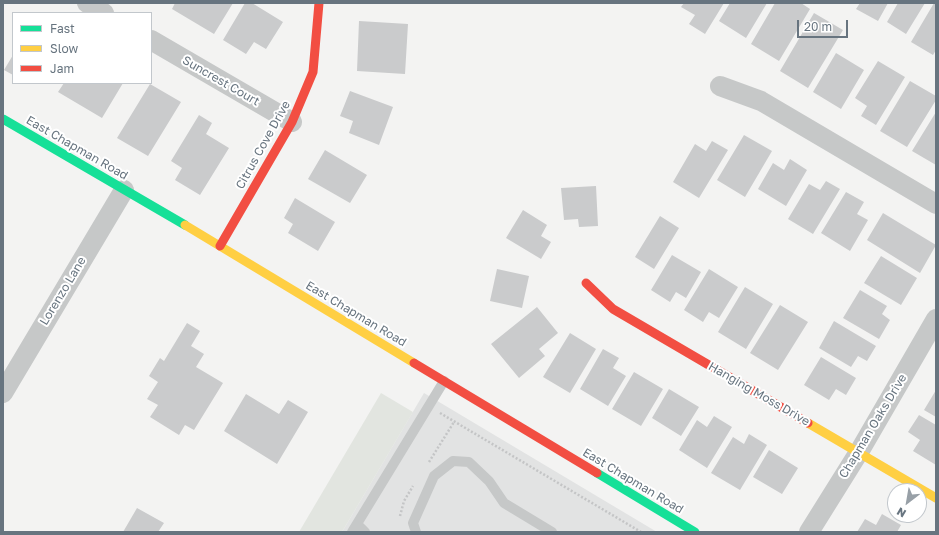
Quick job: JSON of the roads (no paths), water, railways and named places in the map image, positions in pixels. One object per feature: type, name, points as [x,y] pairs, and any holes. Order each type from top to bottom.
[{"type":"street","points":[[87,3],[102,12]]},
{"type":"street","name":"Citrus Cove Drive","points":[[220,246],[292,122],[313,72],[319,3]]},
{"type":"street","name":"Suncrest Court","points":[[152,41],[292,122]]},
{"type":"street","points":[[720,86],[761,101],[936,204]]},
{"type":"street","name":"East Chapman Road","points":[[3,119],[220,246],[695,532]]},
{"type":"street","name":"Lorenzo Lane","points":[[3,393],[124,190]]},
{"type":"street","name":"Hanging Moss Drive","points":[[586,283],[613,309],[936,498]]},
{"type":"street","name":"Chapman Oaks Drive","points":[[809,532],[859,452],[936,319]]},
{"type":"lane","points":[[365,532],[355,528],[444,381]]},
{"type":"lane","points":[[416,532],[413,523],[434,476],[452,461],[469,462],[489,481],[504,503],[552,532]]}]
